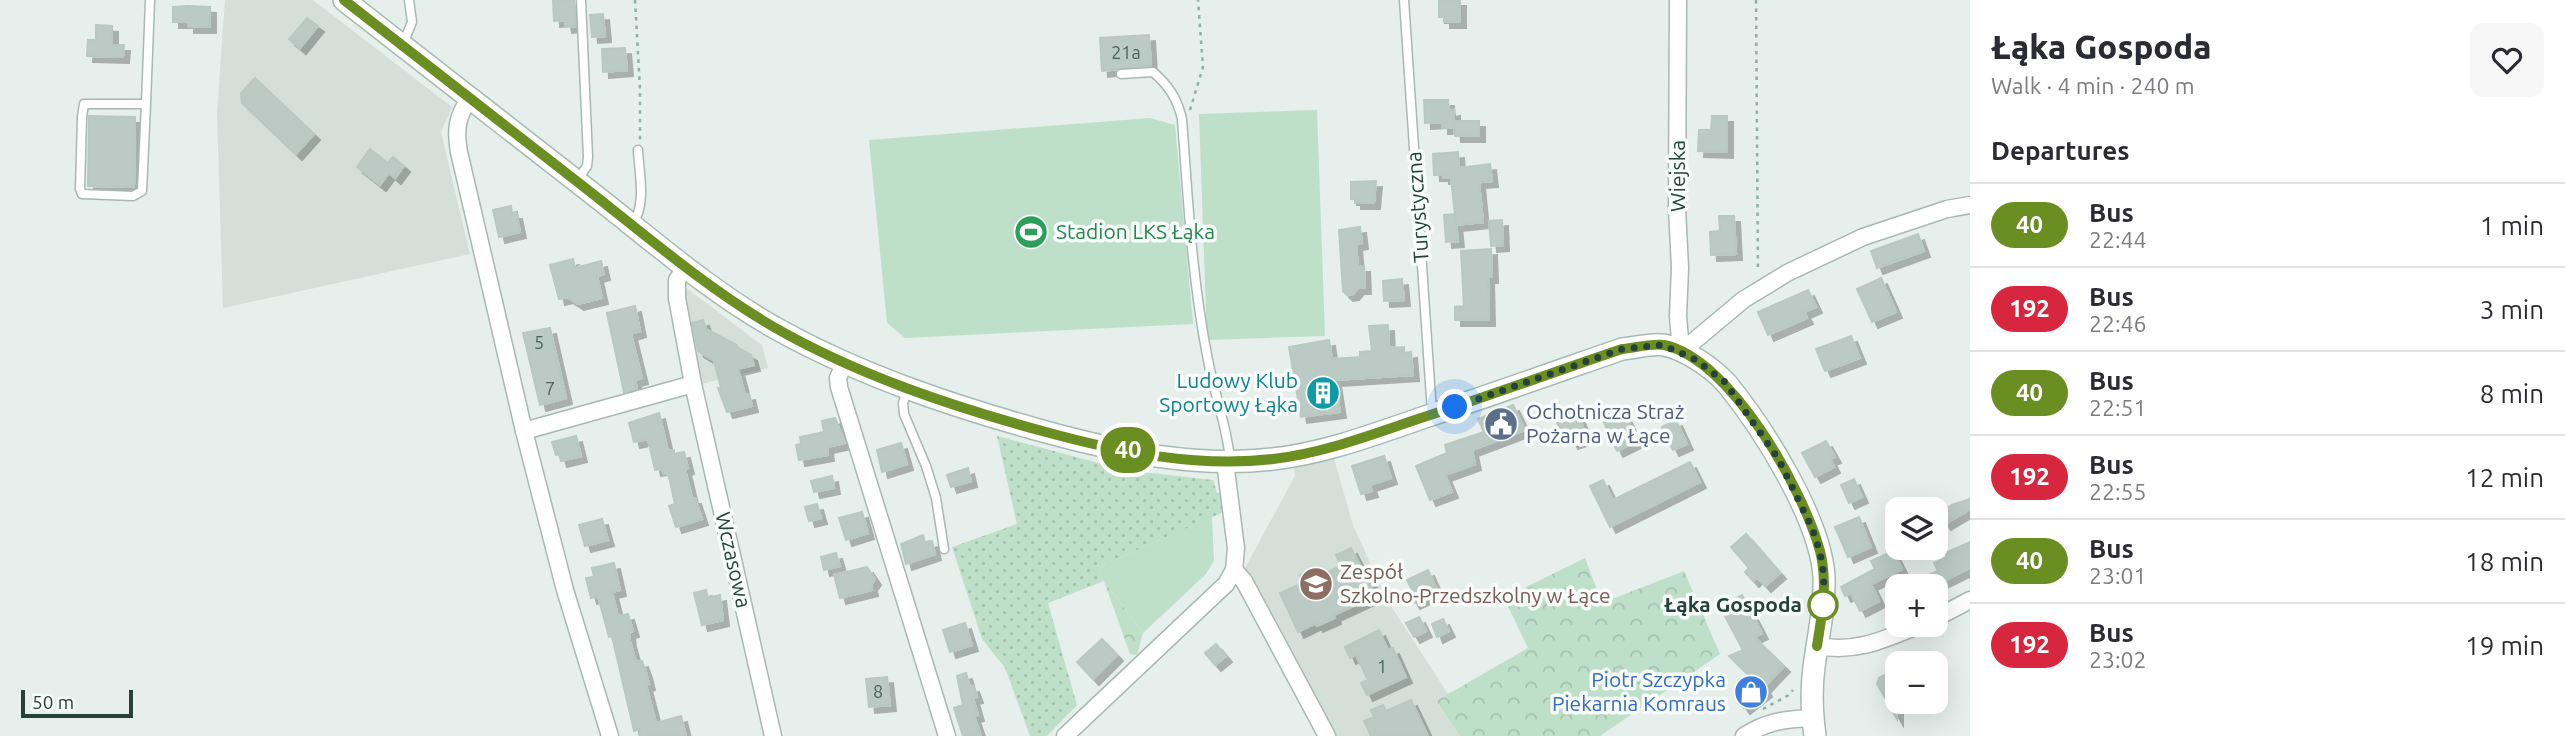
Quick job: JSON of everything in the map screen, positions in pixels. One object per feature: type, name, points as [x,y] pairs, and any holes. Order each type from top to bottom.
[{"type":"main road","points":[[344,0],[632,225],[759,318],[845,362],[908,388],[1059,436],[1149,454],[1228,462],[1271,460],[1317,452],[1622,349],[1663,345],[1681,352],[1725,382],[1779,460],[1806,515],[1820,552],[1824,576],[1814,670],[1814,727]]},
{"type":"street","name":"Wiejska","points":[[1678,0],[1677,208],[1681,352]]},
{"type":"street","points":[[470,98],[460,113],[457,139],[524,431],[565,590],[610,736]]},
{"type":"street","points":[[1681,352],[1758,289],[1787,273],[1863,237],[1947,209],[1970,205]]},
{"type":"street","name":"Wczasowa","points":[[686,266],[678,277],[676,291],[693,384],[773,736]]},
{"type":"street","points":[[845,362],[838,378],[839,387],[947,736]]},
{"type":"street","points":[[524,431],[693,384]]},
{"type":"street","points":[[1065,736],[1226,584],[1234,570],[1236,548],[1228,462]]},
{"type":"street","points":[[1234,570],[1244,581],[1327,736]]},
{"type":"street","points":[[1948,612],[1970,600]]},
{"type":"street","points":[[1817,646],[1853,649],[1892,637]]},
{"type":"street","points":[[1744,736],[1768,722],[1780,719],[1814,727]]},
{"type":"street","points":[[1759,736],[1764,733],[1766,736]]},
{"type":"lane","points":[[146,104],[84,104],[81,141],[82,194],[133,196],[142,191],[146,104],[150,0]]},
{"type":"lane","points":[[402,45],[412,22],[409,0]]},
{"type":"lane","points":[[577,181],[585,169],[588,157],[582,0]]},
{"type":"lane","name":"Turystyczna","points":[[1404,0],[1433,415]]},
{"type":"lane","points":[[1121,74],[1153,72],[1169,85],[1178,103],[1182,119],[1192,252],[1208,361],[1227,431],[1228,462]]},
{"type":"lane","points":[[632,225],[639,214],[638,150]]},
{"type":"lane","points":[[908,388],[903,403],[904,414],[933,489],[944,549]]},
{"type":"path","points":[[635,0],[640,89],[638,150]]},
{"type":"path","points":[[1182,119],[1192,107],[1203,67],[1198,0]]},
{"type":"path","points":[[1756,0],[1758,289]]},
{"type":"path","points":[[1777,702],[1789,695],[1798,685]]},
{"type":"shaded area","points":[[225,0],[313,0],[452,107],[441,132],[470,254],[223,308],[217,114]]},
{"type":"shaded area","points":[[681,284],[762,345],[768,368],[701,384]]},
{"type":"shaded area","name":"Zespół Szkolno-Przedszkolny w Łące","points":[[1334,459],[1353,525],[1387,600],[1448,694],[1436,702],[1460,736],[1331,736],[1245,568],[1295,476],[1293,465]]},
{"type":"green space","points":[[1317,110],[1325,336],[1207,340],[1199,114]]},
{"type":"green space","name":"Stadion LKS Łąka","points":[[1150,118],[1175,125],[1193,324],[905,338],[887,323],[869,140]]},
{"type":"green space","points":[[997,436],[1125,470],[1213,480],[1217,493],[1221,493],[1224,512],[1099,567],[1104,581],[1048,603],[1077,705],[1047,736],[1030,736],[1005,668],[982,639],[952,547],[1017,524]]},
{"type":"green space","points":[[1212,517],[1214,561],[1205,575],[1143,633],[1104,581],[1099,567]]},
{"type":"green space","points":[[1585,558],[1602,603],[1684,571],[1720,654],[1600,736],[1460,736],[1436,701],[1528,648],[1504,598]]},
{"type":"green space","points":[[1104,581],[1143,633],[1137,655],[1130,654]]},
{"type":"building","points":[[553,0],[574,0],[576,26],[566,27],[565,20],[554,21]]},
{"type":"building","points":[[1439,0],[1460,0],[1460,22],[1444,22],[1444,17],[1439,17]]},
{"type":"building","points":[[173,7],[210,7],[210,27],[188,27],[188,22],[173,22]]},
{"type":"building","points":[[603,14],[605,36],[592,37],[590,15]]},
{"type":"building","points":[[307,18],[318,26],[300,48],[289,39]]},
{"type":"building","points":[[96,25],[112,26],[112,45],[124,45],[123,57],[87,56],[88,40],[96,40]]},
{"type":"building","points":[[1149,35],[1151,66],[1102,71],[1100,38]]},
{"type":"building","points":[[625,48],[627,70],[603,72],[602,49]]},
{"type":"building","points":[[255,78],[314,134],[296,154],[242,103],[241,93]]},
{"type":"building","points":[[1424,100],[1448,100],[1449,111],[1454,110],[1454,128],[1442,128],[1442,122],[1425,123]]},
{"type":"building","points":[[89,116],[135,117],[134,187],[88,186]]},
{"type":"building","points":[[1712,116],[1727,116],[1727,152],[1698,151],[1699,130],[1711,130]]},
{"type":"building","points":[[1454,121],[1479,121],[1479,136],[1455,136]]},
{"type":"building","points":[[370,149],[388,163],[393,157],[404,166],[395,178],[389,173],[380,185],[357,167]]},
{"type":"building","points":[[1458,152],[1459,168],[1490,164],[1492,181],[1479,182],[1483,222],[1456,225],[1451,178],[1434,175],[1433,154]]},
{"type":"building","points":[[1376,181],[1374,203],[1355,203],[1355,199],[1351,199],[1351,182]]},
{"type":"building","points":[[511,206],[512,213],[516,213],[520,232],[499,237],[493,210]]},
{"type":"building","points":[[1455,214],[1458,241],[1446,242],[1444,215]]},
{"type":"building","points":[[1719,216],[1734,216],[1736,254],[1711,255],[1710,232],[1720,231]]},
{"type":"building","points":[[1502,220],[1503,245],[1491,246],[1489,221]]},
{"type":"building","points":[[1360,227],[1362,243],[1356,244],[1358,266],[1364,266],[1365,288],[1358,288],[1353,294],[1347,295],[1343,291],[1339,230]]},
{"type":"building","points":[[1918,234],[1924,251],[1877,268],[1871,251]]},
{"type":"building","points":[[1491,249],[1492,277],[1488,277],[1489,320],[1455,320],[1455,307],[1464,306],[1461,251]]},
{"type":"building","points":[[573,259],[575,268],[601,261],[604,274],[597,276],[602,298],[578,304],[567,297],[559,299],[550,265]]},
{"type":"building","points":[[1881,278],[1896,312],[1872,322],[1857,289]]},
{"type":"building","points":[[1402,279],[1404,300],[1384,301],[1383,281]]},
{"type":"building","points":[[1808,290],[1816,307],[1804,312],[1807,318],[1768,335],[1758,312]]},
{"type":"building","points":[[635,306],[640,331],[631,334],[642,378],[635,380],[637,389],[624,392],[607,313]]},
{"type":"building","points":[[703,320],[706,329],[751,355],[754,365],[738,369],[745,395],[749,394],[752,406],[727,412],[718,388],[721,388],[714,361],[698,351],[692,323]]},
{"type":"building","points":[[1388,325],[1389,348],[1404,347],[1404,353],[1411,352],[1413,375],[1335,380],[1340,412],[1301,417],[1289,347],[1329,340],[1332,359],[1360,357],[1360,352],[1372,351],[1369,326]]},
{"type":"building","points":[[550,328],[566,398],[540,405],[523,333]]},
{"type":"building","points":[[1851,336],[1860,358],[1825,371],[1816,349]]},
{"type":"building","points":[[1513,405],[1525,430],[1472,450],[1475,464],[1445,475],[1452,492],[1430,500],[1416,466],[1447,453],[1445,445],[1484,432],[1478,419]]},
{"type":"building","points":[[1575,406],[1587,438],[1572,443],[1569,437],[1563,439],[1554,414]]},
{"type":"building","points":[[1621,406],[1637,441],[1617,451],[1601,416]]},
{"type":"building","points":[[659,413],[668,451],[674,450],[674,454],[684,452],[692,498],[695,498],[702,519],[676,527],[669,506],[675,504],[668,473],[664,474],[662,469],[655,470],[648,439],[634,442],[629,423]]},
{"type":"building","points":[[835,418],[845,443],[827,447],[828,455],[799,460],[796,445],[801,444],[800,437],[824,432],[822,421]]},
{"type":"building","points":[[1676,420],[1687,444],[1673,450],[1662,427]]},
{"type":"building","points":[[576,436],[581,456],[561,461],[552,442]]},
{"type":"building","points":[[1826,441],[1835,457],[1830,459],[1834,467],[1815,477],[1802,453]]},
{"type":"building","points":[[901,443],[907,464],[882,472],[877,450]]},
{"type":"building","points":[[1384,456],[1391,478],[1370,485],[1372,491],[1361,494],[1352,466]]},
{"type":"building","points":[[1690,462],[1700,482],[1610,527],[1590,486],[1603,480],[1613,500]]},
{"type":"building","points":[[968,468],[971,481],[951,487],[947,475]]},
{"type":"building","points":[[832,476],[834,488],[814,492],[811,481]]},
{"type":"building","points":[[1854,479],[1862,497],[1849,503],[1841,485]]},
{"type":"building","points":[[1970,499],[1970,509],[1948,522],[1948,508]]},
{"type":"building","points":[[817,504],[821,518],[809,521],[805,507]]},
{"type":"building","points":[[862,512],[868,533],[846,540],[839,518]]},
{"type":"building","points":[[1859,517],[1871,547],[1848,557],[1835,527]]},
{"type":"building","points":[[602,519],[608,540],[585,546],[579,525]]},
{"type":"building","points":[[1746,534],[1780,573],[1765,586],[1757,577],[1753,581],[1745,572],[1749,568],[1731,547]]},
{"type":"building","points":[[923,535],[925,543],[932,541],[935,554],[906,564],[901,544]]},
{"type":"building","points":[[1970,542],[1970,568],[1948,579],[1948,574],[1931,574],[1938,571],[1934,563],[1948,560],[1948,552]]},
{"type":"building","name":"Zespół Szkolno-Przedszkolny w Łące","points":[[1351,548],[1364,573],[1369,576],[1375,596],[1334,615],[1335,618],[1298,632],[1280,593],[1303,583],[1300,575],[1312,569],[1316,577],[1341,566],[1336,555]]},
{"type":"building","points":[[836,553],[840,566],[824,570],[821,557]]},
{"type":"building","points":[[1885,555],[1885,560],[1898,560],[1902,569],[1885,574],[1885,577],[1871,584],[1879,601],[1860,611],[1851,593],[1845,596],[1841,587],[1875,569],[1871,561]]},
{"type":"building","points":[[614,563],[620,590],[612,592],[618,616],[628,614],[633,631],[629,632],[630,641],[636,662],[642,661],[646,672],[649,684],[646,685],[656,723],[681,716],[686,736],[640,736],[640,729],[634,731],[612,636],[609,637],[598,596],[591,598],[586,578],[594,577],[592,568]]},
{"type":"building","points":[[867,567],[875,579],[871,585],[872,590],[840,598],[834,575]]},
{"type":"building","points":[[1428,570],[1438,592],[1414,603],[1408,592],[1412,590],[1407,580]]},
{"type":"building","points":[[706,590],[708,598],[720,595],[723,620],[702,625],[694,593]]},
{"type":"building","points":[[1742,595],[1762,633],[1754,637],[1784,666],[1764,687],[1766,691],[1744,708],[1735,695],[1753,679],[1729,656],[1743,650],[1720,607]]},
{"type":"building","points":[[1419,617],[1426,631],[1414,637],[1406,623]]},
{"type":"building","points":[[1443,619],[1449,631],[1437,637],[1432,624]]},
{"type":"building","points":[[965,623],[972,645],[950,652],[943,630]]},
{"type":"building","points":[[1379,630],[1388,650],[1393,648],[1406,677],[1367,695],[1361,683],[1368,680],[1356,655],[1350,658],[1345,647]]},
{"type":"building","points":[[1102,639],[1117,655],[1093,679],[1077,662]]},
{"type":"building","points":[[1216,644],[1226,656],[1215,665],[1205,653]]},
{"type":"building","points":[[966,673],[970,687],[973,686],[977,697],[973,698],[978,715],[974,716],[981,736],[963,736],[954,708],[963,705],[957,676]]},
{"type":"building","points":[[1885,675],[1885,698],[1877,684],[1879,678]]},
{"type":"building","points":[[887,677],[890,705],[869,707],[866,679]]},
{"type":"building","points":[[1411,700],[1428,736],[1371,736],[1364,721],[1374,717],[1371,710],[1383,705],[1386,711]]},
{"type":"bus line","name":"40","points":[[344,0],[632,225],[759,318],[845,362],[908,388],[1059,436],[1134,452],[1180,458],[1225,462],[1289,457],[1345,444],[1622,349],[1663,345],[1681,352],[1725,382],[1760,429],[1779,460],[1812,528],[1824,576],[1817,646]]},
{"type":"place","name":"Stadion LKS Łąka","points":[[1031,232]]},
{"type":"place","name":"Ludowy Klub Sportowy Łąka","points":[[1323,393]]},
{"type":"place","name":"Ochotnicza Straż Pożarna w Łące","points":[[1501,424]]},
{"type":"place","name":"Zespół Szkolno-Przedszkolny w Łące","points":[[1316,584]]},
{"type":"place","name":"Łąka Gospoda","points":[[1823,605]]},
{"type":"place","name":"Piotr Szczypka Piekarnia Komraus","points":[[1751,692]]},
{"type":"route","points":[[1455,407],[1622,349],[1663,345],[1696,360],[1725,382],[1779,460],[1812,528],[1820,552],[1824,576],[1823,605]]}]
